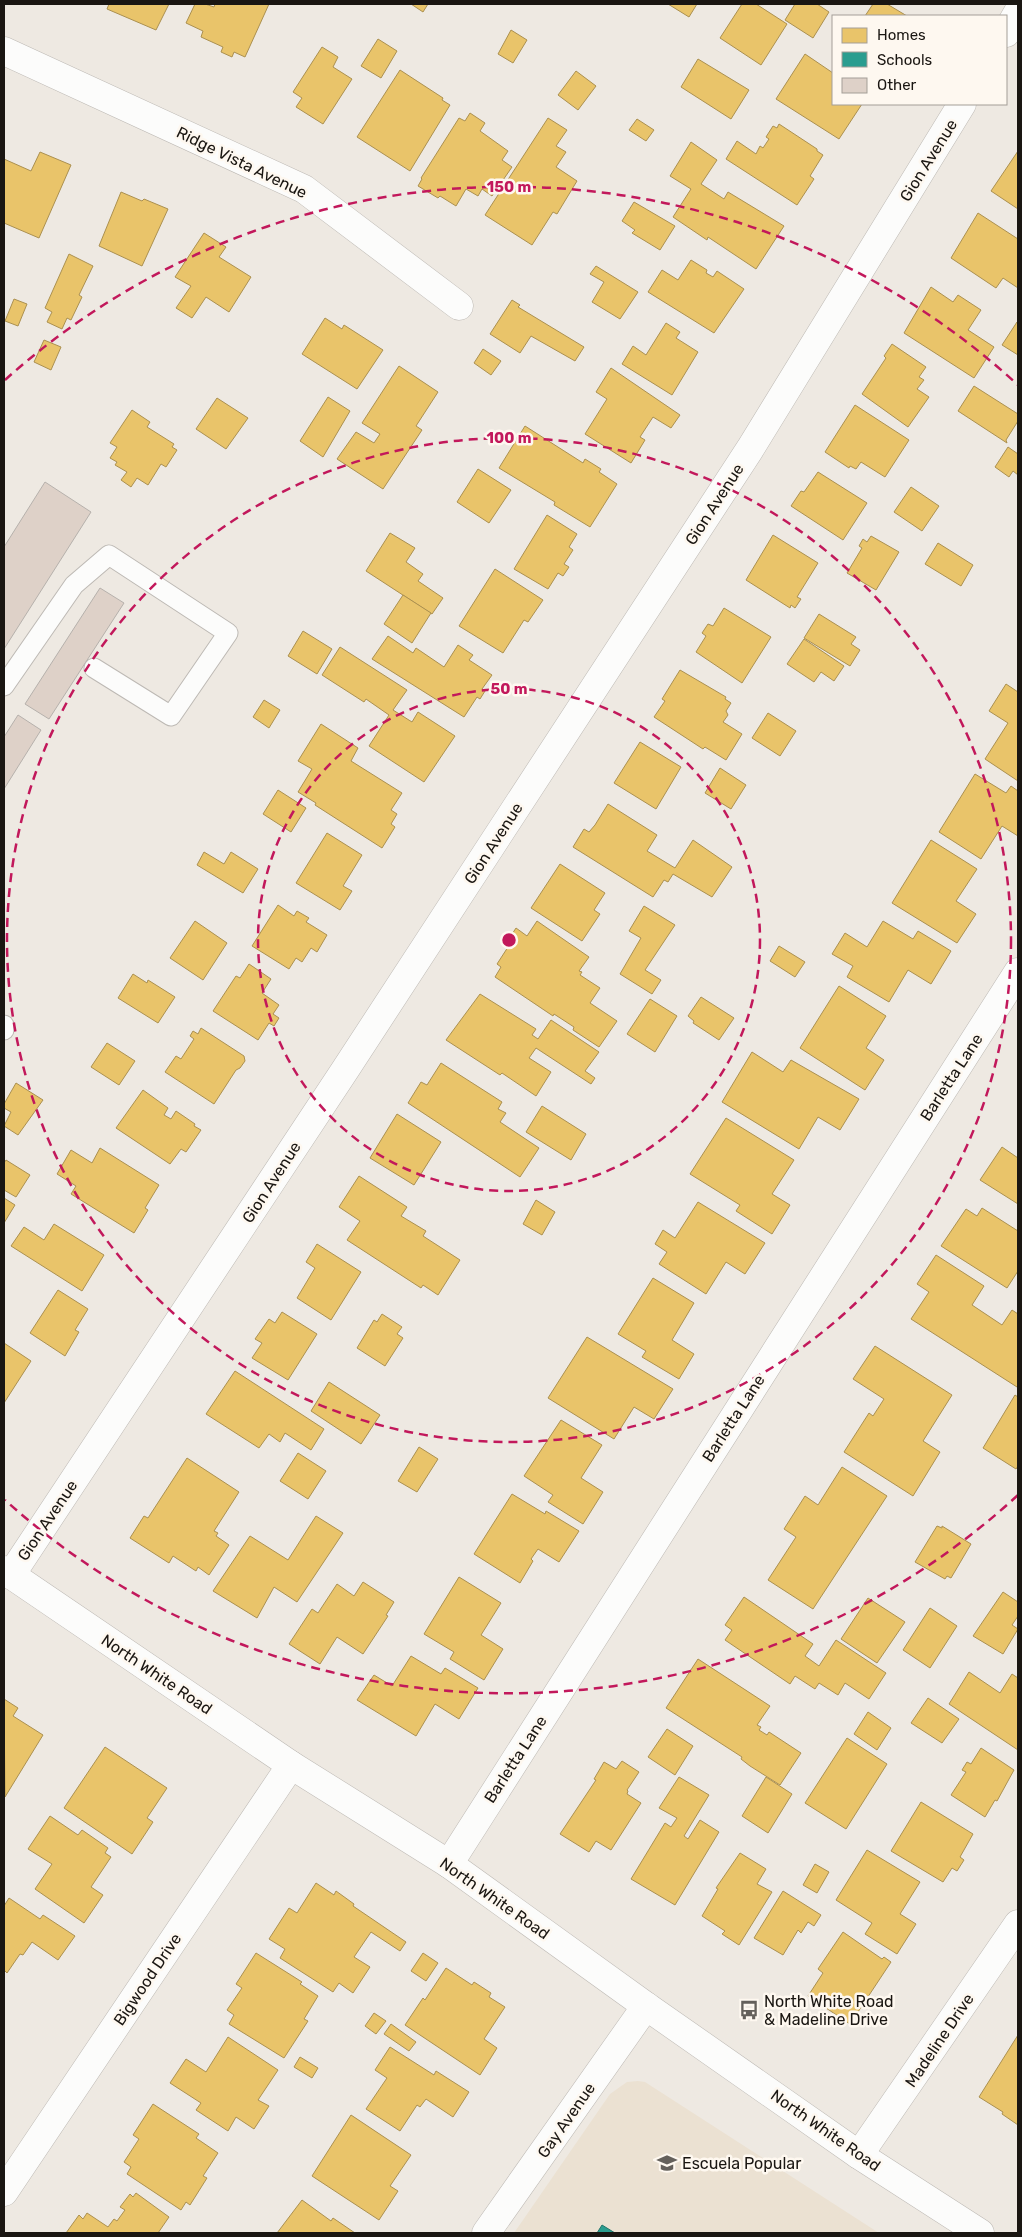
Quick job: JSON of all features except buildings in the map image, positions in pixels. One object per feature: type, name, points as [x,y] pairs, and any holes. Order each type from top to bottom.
[{"type":"street","points":[[1007,31],[1018,12]]},
{"type":"street","name":"Ridge Vista Avenue","points":[[4,51],[304,189],[459,306]]},
{"type":"street","name":"Gion Avenue","points":[[7,1572],[345,1070],[744,457],[961,105]]},
{"type":"street","name":"Barletta Lane","points":[[449,1864],[1018,972]]},
{"type":"street","name":"North White Road","points":[[7,1572],[290,1765],[449,1864],[646,2006],[859,2155],[980,2233]]},
{"type":"street","name":"Bigwood Drive","points":[[4,2192],[290,1765]]},
{"type":"street","name":"Madeline Drive","points":[[859,2155],[1018,1924]]},
{"type":"street","name":"Gay Avenue","points":[[486,2233],[646,2006]]},
{"type":"lane","points":[[4,686],[74,585],[109,556],[228,632],[171,716],[94,668]]},
{"type":"lane","points":[[4,1025],[4,1030]]},
{"type":"shaded area","name":"Escuela Popular","points":[[627,2082],[645,2082],[879,2233],[514,2233],[610,2094]]},
{"type":"place","name":"North White Road & Madeline Drive","points":[[749,2010]]},
{"type":"place","name":"Escuela Popular","points":[[667,2163]]}]
